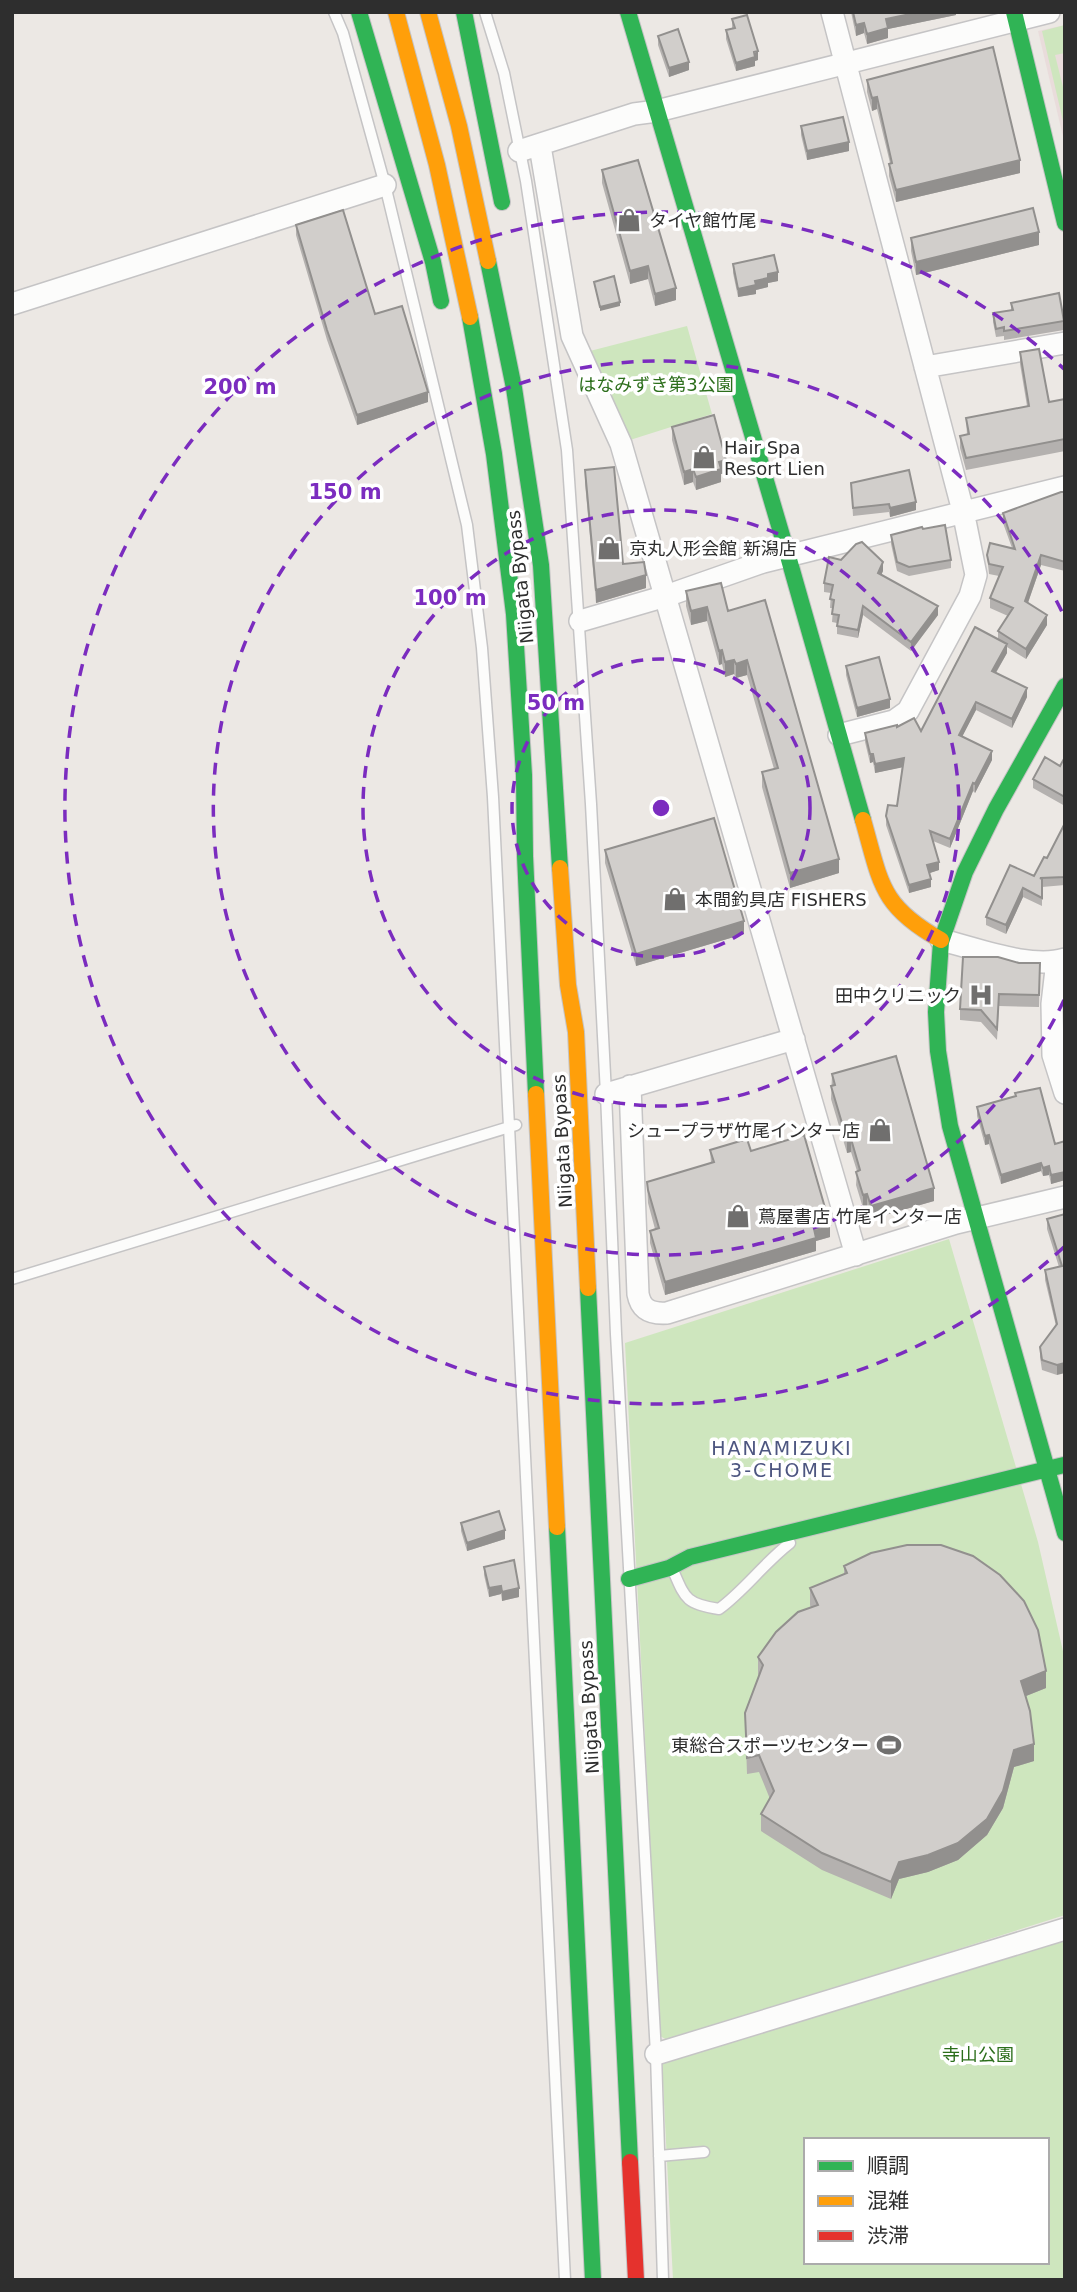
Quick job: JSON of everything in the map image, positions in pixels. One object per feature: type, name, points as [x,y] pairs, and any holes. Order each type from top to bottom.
[{"type":"main road","points":[[359,12],[432,262],[444,316]]},
{"type":"main road","name":"Niigata Bypass","points":[[396,12],[449,216],[468,304],[510,570],[525,767],[525,856],[593,2280]]},
{"type":"main road","name":"Niigata Bypass","points":[[428,12],[458,126],[497,301],[514,388],[539,552],[548,654],[568,985],[576,1032],[636,2280]]},
{"type":"main road","points":[[464,12],[505,216]]},
{"type":"main road","points":[[628,12],[881,884],[896,909],[912,923],[941,940]]},
{"type":"main road","points":[[1015,16],[1052,148],[1065,223]]},
{"type":"main road","points":[[491,555],[497,606]]},
{"type":"main road","points":[[559,575],[571,744]]},
{"type":"main road","points":[[500,642],[510,769],[525,856]]},
{"type":"main road","points":[[1065,687],[1002,797],[959,890],[941,940],[936,989],[939,1064],[945,1104],[1045,1470],[1065,1533]]},
{"type":"main road","points":[[576,1032],[583,984],[582,956]]},
{"type":"main road","points":[[629,1579],[672,1566],[690,1557],[1065,1465]]},
{"type":"street","points":[[832,12],[963,511],[976,575],[970,596],[908,710],[894,721],[839,735]]},
{"type":"street","points":[[856,1255],[618,435],[572,336],[522,150],[634,114],[657,111],[846,64],[1015,16],[1049,12]]},
{"type":"street","points":[[12,304],[389,183]]},
{"type":"street","points":[[925,367],[1065,343]]},
{"type":"street","points":[[580,621],[666,596],[763,562],[1065,487]]},
{"type":"street","points":[[941,940],[1024,960],[1061,960],[1052,1004],[1054,1055],[1064,1086]]},
{"type":"street","points":[[601,1095],[794,1039]]},
{"type":"street","points":[[630,1086],[638,1294],[640,1304],[656,1314],[667,1313],[976,1218],[1065,1197]]},
{"type":"street","points":[[656,2054],[1065,1929]]},
{"type":"lane","points":[[334,12],[343,33],[389,183],[467,525],[482,648],[512,1127],[565,2280]]},
{"type":"lane","points":[[485,12],[504,73],[522,150],[567,450],[580,621],[601,1095],[656,2054],[663,2280]]},
{"type":"lane","points":[[12,1279],[512,1127]]},
{"type":"lane","points":[[672,1566],[688,1601],[697,1606],[719,1609],[779,1551],[811,1527]]},
{"type":"lane","points":[[659,2156],[704,2152]]},
{"type":"shaded area","points":[[1065,25],[1065,145],[1038,31]]},
{"type":"green space","points":[[1065,25],[1065,53],[1055,55],[1065,95],[1063,121],[1042,31]]},
{"type":"green space","name":"はなみずき第3公園","points":[[687,326],[712,414],[630,440],[590,351]]},
{"type":"green space","points":[[949,1239],[1038,1542],[1065,1660],[1065,1915],[669,2041],[660,2036],[625,1343]]},
{"type":"green space","name":"寺山公園","points":[[1065,1937],[1065,2280],[673,2280],[662,2062]]},
{"type":"building","points":[[853,12],[920,12],[886,19],[888,28],[867,34],[864,23],[856,25]]},
{"type":"building","points":[[747,15],[758,51],[754,52],[755,57],[736,63],[726,30],[735,28],[732,19]]},
{"type":"building","points":[[678,29],[689,62],[669,68],[658,36]]},
{"type":"building","points":[[993,47],[1020,160],[896,190],[877,97],[872,98],[867,80]]},
{"type":"building","points":[[843,117],[849,142],[807,151],[801,126]]},
{"type":"building","points":[[638,160],[676,288],[655,294],[648,266],[630,271],[602,170]]},
{"type":"building","points":[[1033,208],[1039,232],[916,262],[911,238]]},
{"type":"building","points":[[343,210],[375,314],[402,306],[428,392],[357,415],[327,330],[296,225]]},
{"type":"building","points":[[774,255],[778,272],[755,281],[756,285],[738,289],[733,264]]},
{"type":"building","points":[[614,276],[620,302],[600,307],[594,282]]},
{"type":"building","points":[[1059,293],[1064,321],[1004,331],[1004,327],[996,329],[993,313],[1013,310],[1011,303]]},
{"type":"building","points":[[1039,349],[1049,402],[1065,399],[1065,439],[966,458],[960,436],[969,434],[966,418],[1029,406],[1020,352]]},
{"type":"building","points":[[714,415],[726,460],[719,462],[721,469],[696,477],[693,469],[684,472],[672,427]]},
{"type":"building","points":[[614,467],[623,564],[644,562],[646,575],[596,590],[585,470]]},
{"type":"building","points":[[909,470],[916,502],[890,508],[889,504],[853,508],[851,483]]},
{"type":"building","points":[[1065,492],[1065,562],[1041,555],[1025,601],[1047,615],[1026,649],[998,631],[1013,608],[990,598],[1003,567],[989,564],[987,555],[990,543],[1015,549],[1003,513]]},
{"type":"building","points":[[945,525],[951,560],[909,567],[897,562],[891,535],[922,527]]},
{"type":"building","points":[[862,542],[883,562],[878,573],[938,606],[911,642],[863,606],[858,630],[837,626],[839,615],[832,614],[834,600],[830,599],[833,585],[824,583],[829,557],[841,560],[856,544]]},
{"type":"building","points":[[721,583],[728,611],[765,600],[839,859],[790,873],[762,772],[778,768],[747,660],[736,664],[734,660],[725,662],[722,650],[719,651],[707,607],[691,611],[686,591]]},
{"type":"building","points":[[975,627],[1007,644],[992,671],[1027,688],[1012,719],[976,702],[959,735],[992,751],[975,784],[973,783],[950,839],[930,831],[939,862],[927,865],[931,879],[909,885],[886,816],[888,805],[897,806],[904,758],[875,764],[865,733],[897,727],[914,718],[921,731]]},
{"type":"building","points":[[879,657],[890,699],[857,708],[846,666]]},
{"type":"building","points":[[1045,757],[1060,766],[1065,757],[1065,797],[1033,779]]},
{"type":"building","name":"本間釣具店 FISHERS","points":[[714,818],[744,921],[636,954],[605,850]]},
{"type":"building","points":[[1065,823],[1065,877],[1040,878],[1042,898],[1023,888],[1006,925],[986,917],[1010,865],[1034,876],[1044,857],[1047,858]]},
{"type":"building","points":[[963,957],[998,957],[1019,963],[1040,963],[1039,995],[999,994],[997,1029],[981,1010],[960,1009]]},
{"type":"building","points":[[896,1056],[934,1188],[871,1206],[867,1194],[863,1195],[856,1172],[860,1170],[851,1139],[847,1140],[831,1086],[835,1085],[832,1074]]},
{"type":"building","points":[[1040,1088],[1055,1144],[1065,1141],[1065,1172],[1051,1175],[1049,1166],[1043,1168],[1041,1163],[1001,1175],[989,1135],[985,1136],[977,1107],[1016,1096],[1015,1093]]},
{"type":"building","name":"蔦屋書店 竹尾インター店","points":[[804,1135],[830,1225],[814,1229],[816,1238],[665,1282],[650,1231],[659,1228],[647,1182],[714,1162],[710,1150],[747,1139],[751,1151]]},
{"type":"building","points":[[1065,1214],[1065,1363],[1057,1365],[1042,1360],[1040,1347],[1057,1324],[1045,1270],[1062,1266],[1047,1219]]},
{"type":"building","points":[[499,1511],[505,1530],[467,1543],[461,1523]]},
{"type":"building","name":"東総合スポーツセンター","points":[[907,1545],[941,1545],[973,1556],[1000,1575],[1024,1601],[1038,1630],[1046,1671],[1021,1681],[1030,1711],[1034,1744],[1014,1750],[1003,1791],[987,1819],[958,1843],[928,1855],[899,1862],[891,1882],[822,1853],[761,1814],[774,1791],[759,1755],[747,1758],[745,1713],[763,1665],[758,1657],[776,1632],[798,1612],[818,1605],[810,1588],[847,1573],[844,1566],[871,1553]]},
{"type":"building","points":[[514,1560],[519,1588],[502,1592],[501,1586],[489,1588],[484,1567]]},
{"type":"traffic: fast","points":[[359,12],[433,262],[441,301]]},
{"type":"traffic: fast","points":[[464,12],[502,202]]},
{"type":"traffic: fast","points":[[628,12],[863,820]]},
{"type":"traffic: fast","points":[[1014,12],[1065,223]]},
{"type":"traffic: fast","points":[[488,261],[514,388],[541,565],[560,868]]},
{"type":"traffic: fast","points":[[470,317],[494,454],[514,614],[524,775],[536,1094]]},
{"type":"traffic: fast","points":[[1065,686],[996,809],[965,872],[941,942],[936,1012],[938,1051],[950,1126],[1065,1533]]},
{"type":"traffic: fast","points":[[588,1288],[630,2162]]},
{"type":"traffic: fast","points":[[629,1579],[669,1568],[690,1557],[1064,1465]]},
{"type":"traffic: fast","points":[[557,1527],[593,2280]]},
{"type":"traffic: slow","points":[[396,12],[437,165],[470,317]]},
{"type":"traffic: slow","points":[[428,12],[459,126],[488,261]]},
{"type":"traffic: slow","points":[[863,820],[874,861],[894,904],[921,928],[941,940]]},
{"type":"traffic: slow","points":[[560,868],[568,985],[576,1032],[588,1288]]},
{"type":"traffic: slow","points":[[536,1094],[557,1527]]},
{"type":"traffic: jam","points":[[630,2162],[636,2280]]},
{"type":"place","name":"タイヤ館竹尾","points":[[629,220]]},
{"type":"place","name":"Hair Spa Resort Lien","points":[[704,457]]},
{"type":"place","name":"京丸人形会館 新潟店","points":[[609,548]]},
{"type":"place","name":"本間釣具店 FISHERS","points":[[675,899]]},
{"type":"place","name":"田中クリニック","points":[[981,995]]},
{"type":"place","name":"シュープラザ竹尾インター店","points":[[880,1130]]},
{"type":"place","name":"蔦屋書店 竹尾インター店","points":[[738,1216]]},
{"type":"place","name":"東総合スポーツセンター","points":[[889,1745]]},
{"type":"district","name":"HANAMIZUKI 3-CHOME","points":[[782,1459]]}]
